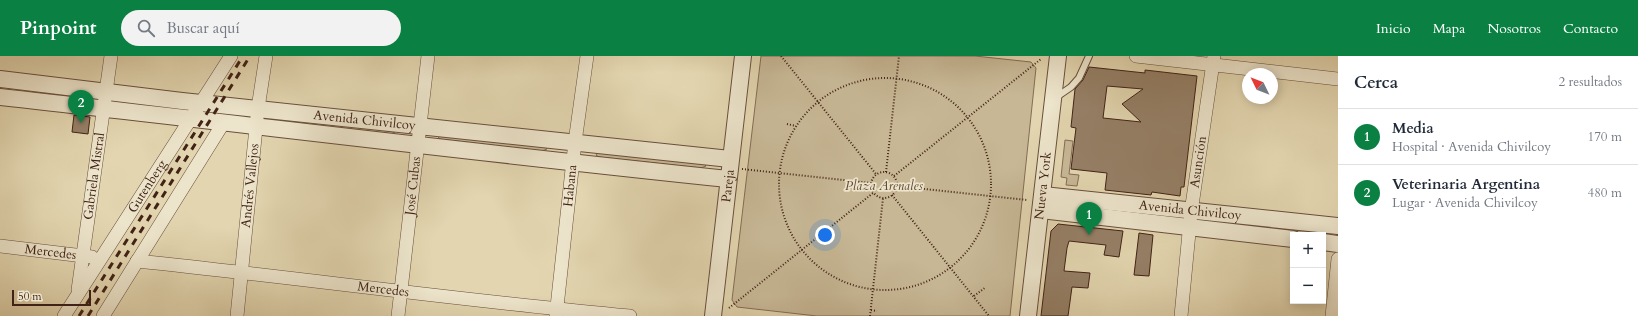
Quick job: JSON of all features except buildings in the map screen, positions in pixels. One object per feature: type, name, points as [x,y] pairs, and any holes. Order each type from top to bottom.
[{"type":"street","name":"Gabriela Mistral","points":[[77,296],[111,56]]},
{"type":"street","name":"Gutenberg","points":[[64,316],[231,56]]},
{"type":"street","name":"Andrés Vallejos","points":[[238,316],[258,108],[266,56]]},
{"type":"street","name":"José Cubas","points":[[398,316],[428,56]]},
{"type":"street","name":"Habana","points":[[556,313],[572,163],[587,56]]},
{"type":"street","name":"Pareja","points":[[713,316],[742,56]]},
{"type":"street","name":"Nueva York","points":[[1028,316],[1058,56]]},
{"type":"street","points":[[1136,56],[1213,60],[1338,78]]},
{"type":"street","name":"Asunción","points":[[1181,316],[1191,219],[1213,60]]},
{"type":"street","name":"Avenida Chivilcoy","points":[[0,79],[106,92],[730,159]]},
{"type":"street","name":"Avenida Chivilcoy","points":[[0,97],[572,163],[728,179]]},
{"type":"street","points":[[103,316],[224,122]]},
{"type":"street","name":"Avenida Chivilcoy","points":[[1042,202],[1191,219],[1338,226]]},
{"type":"street","name":"Avenida Chivilcoy","points":[[1191,219],[1290,238]]},
{"type":"street","points":[[1326,242],[1338,244]]},
{"type":"street","name":"Mercedes","points":[[0,246],[101,258]]},
{"type":"street","points":[[1332,316],[1338,259]]},
{"type":"street","name":"Mercedes","points":[[137,261],[242,272],[556,313],[630,316]]},
{"type":"lane","points":[[1052,100],[1079,78],[1089,56]]},
{"type":"path","points":[[781,56],[876,174]]},
{"type":"path","points":[[886,172],[899,56]]},
{"type":"path","points":[[894,176],[1041,59]]},
{"type":"path","points":[[896,78],[917,82],[936,90],[948,98],[968,117],[976,129],[987,154],[991,175],[991,196],[986,216],[978,236],[966,253],[951,268],[927,282],[914,286],[901,289],[873,290],[833,278],[810,261],[801,250],[793,239],[782,214],[778,187],[779,173],[786,146],[796,126],[808,111],[818,102],[829,94],[855,82],[868,79],[896,78]]},
{"type":"path","points":[[787,124],[796,126]]},
{"type":"path","points":[[742,169],[870,183]]},
{"type":"path","points":[[886,172],[894,176],[897,186],[892,195],[883,198],[873,193],[870,183],[876,174],[886,172]]},
{"type":"path","points":[[897,186],[1027,200]]},
{"type":"path","points":[[729,308],[873,193]]},
{"type":"path","points":[[892,195],[990,316]]},
{"type":"path","points":[[870,316],[883,198]]},
{"type":"path","points":[[963,290],[966,287]]},
{"type":"path","points":[[974,296],[986,287]]},
{"type":"path","points":[[871,310],[877,310]]},
{"type":"green space","name":"Plaza Arenales","points":[[761,56],[975,56],[1031,62],[1036,68],[1010,316],[817,316],[737,307],[732,300]]},
{"type":"green space","points":[[280,117],[395,132],[391,134],[281,122],[279,121]]},
{"type":"green space","points":[[438,135],[546,146],[547,149],[542,151],[439,139]]},
{"type":"green space","points":[[1065,140],[1073,141],[1069,174],[1079,175],[1077,186],[1066,185],[1067,178],[1061,177]]},
{"type":"green space","points":[[598,152],[704,163],[706,166],[701,168],[599,157],[596,155]]},
{"type":"green space","points":[[1210,220],[1320,232],[1290,233],[1212,224]]},
{"type":"railway","points":[[79,316],[243,56]]},
{"type":"railway","points":[[88,316],[250,56]]},
{"type":"place","name":"Veterinaria Argentina","points":[[81,123]]},
{"type":"place","name":"Media","points":[[1089,235]]}]
